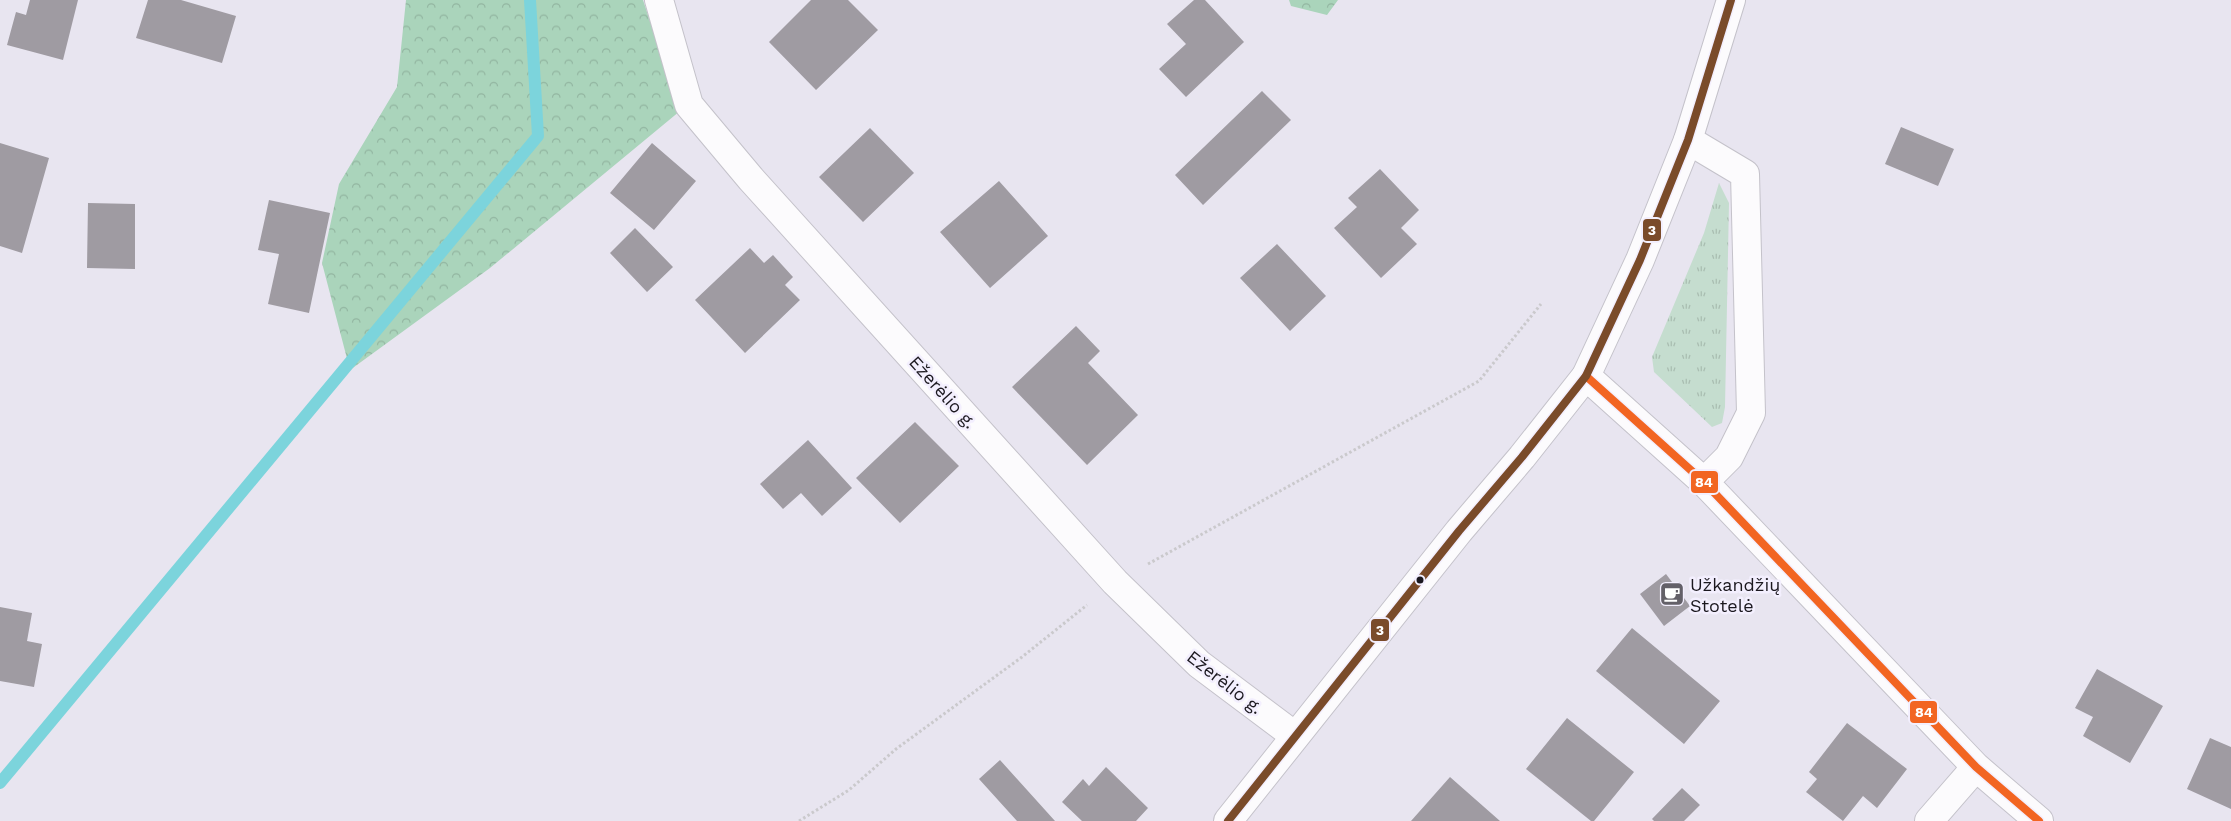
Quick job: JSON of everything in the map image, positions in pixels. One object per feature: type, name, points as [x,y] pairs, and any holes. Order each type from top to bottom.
[{"type":"street","name":"Ežerėlio g.","points":[[659,0],[689,105],[750,179],[1115,582],[1199,664],[1295,736]]},
{"type":"street","points":[[1228,821],[1459,531],[1522,457],[1586,376],[1640,260],[1688,140],[1731,0]]},
{"type":"street","points":[[1688,140],[1744,174],[1750,413],[1729,457],[1704,482]]},
{"type":"street","points":[[1586,376],[1704,482],[1976,767],[2039,821]]},
{"type":"street","points":[[1929,821],[1976,767]]},
{"type":"path","points":[[799,821],[849,790],[896,749],[1022,657],[1115,582],[1479,381],[1541,304]]},
{"type":"green space","points":[[406,0],[643,0],[680,111],[490,268],[350,370],[322,263],[339,184],[397,87]]},
{"type":"green space","points":[[1289,0],[1338,0],[1327,15],[1291,6]]},
{"type":"green space","points":[[1719,183],[1729,203],[1725,407],[1722,423],[1712,427],[1654,372],[1652,357],[1704,233]]},
{"type":"building","points":[[30,0],[78,0],[63,60],[7,45],[16,12],[26,15]]},
{"type":"building","points":[[148,0],[181,0],[236,16],[222,63],[136,38]]},
{"type":"building","points":[[811,0],[848,0],[878,30],[816,90],[769,42]]},
{"type":"building","points":[[1194,0],[1205,0],[1244,42],[1186,97],[1159,69],[1186,44],[1167,24]]},
{"type":"building","points":[[1262,91],[1291,120],[1203,205],[1175,175]]},
{"type":"building","points":[[1901,127],[1954,149],[1938,186],[1885,164]]},
{"type":"building","points":[[870,128],[914,173],[863,222],[819,177]]},
{"type":"building","points":[[0,143],[49,158],[22,253],[0,246]]},
{"type":"building","points":[[652,143],[696,181],[654,230],[610,193]]},
{"type":"building","points":[[1380,169],[1419,210],[1401,228],[1417,244],[1381,278],[1334,228],[1357,207],[1348,198]]},
{"type":"building","points":[[999,181],[1048,236],[990,288],[940,232]]},
{"type":"building","points":[[269,200],[330,213],[309,313],[268,304],[279,254],[258,250]]},
{"type":"building","points":[[88,203],[135,204],[135,269],[87,268]]},
{"type":"building","points":[[635,228],[673,267],[647,292],[610,253]]},
{"type":"building","points":[[1277,244],[1326,296],[1290,331],[1240,278]]},
{"type":"building","points":[[750,248],[764,263],[773,255],[793,277],[785,285],[800,300],[745,353],[695,300]]},
{"type":"building","points":[[1076,326],[1100,351],[1088,363],[1138,415],[1087,465],[1012,387]]},
{"type":"building","points":[[915,422],[959,466],[900,523],[856,478]]},
{"type":"building","points":[[808,440],[852,488],[822,516],[801,493],[783,509],[760,484]]},
{"type":"building","points":[[1666,574],[1690,606],[1664,626],[1640,594]]},
{"type":"building","points":[[0,607],[32,613],[27,641],[42,644],[34,687],[0,681]]},
{"type":"building","points":[[1632,628],[1720,701],[1684,744],[1596,671]]},
{"type":"building","points":[[2097,669],[2163,706],[2130,763],[2083,736],[2093,717],[2075,708]]},
{"type":"building","points":[[1567,718],[1634,772],[1594,821],[1591,821],[1526,769]]},
{"type":"building","points":[[1847,723],[1907,769],[1877,808],[1863,796],[1843,821],[1806,792],[1817,779],[1809,772]]},
{"type":"building","points":[[2210,738],[2231,747],[2231,809],[2187,789]]},
{"type":"building","points":[[1000,760],[1055,821],[1017,821],[979,779]]},
{"type":"building","points":[[1106,767],[1148,808],[1136,821],[1082,821],[1062,802],[1083,779],[1089,786]]},
{"type":"building","points":[[1450,777],[1500,821],[1411,821]]},
{"type":"building","points":[[1682,788],[1700,805],[1684,821],[1654,821],[1652,819]]},
{"type":"waterway","points":[[0,783],[538,136],[530,0]]},
{"type":"transit line","name":"3","points":[[1228,821],[1459,531],[1522,457],[1586,376],[1640,260],[1688,140],[1731,0]]},
{"type":"transit line","name":"84","points":[[1586,376],[1704,482],[1976,767],[2039,821]]},
{"type":"place","name":"Užkandžių Stotelė","points":[[1672,594]]}]
